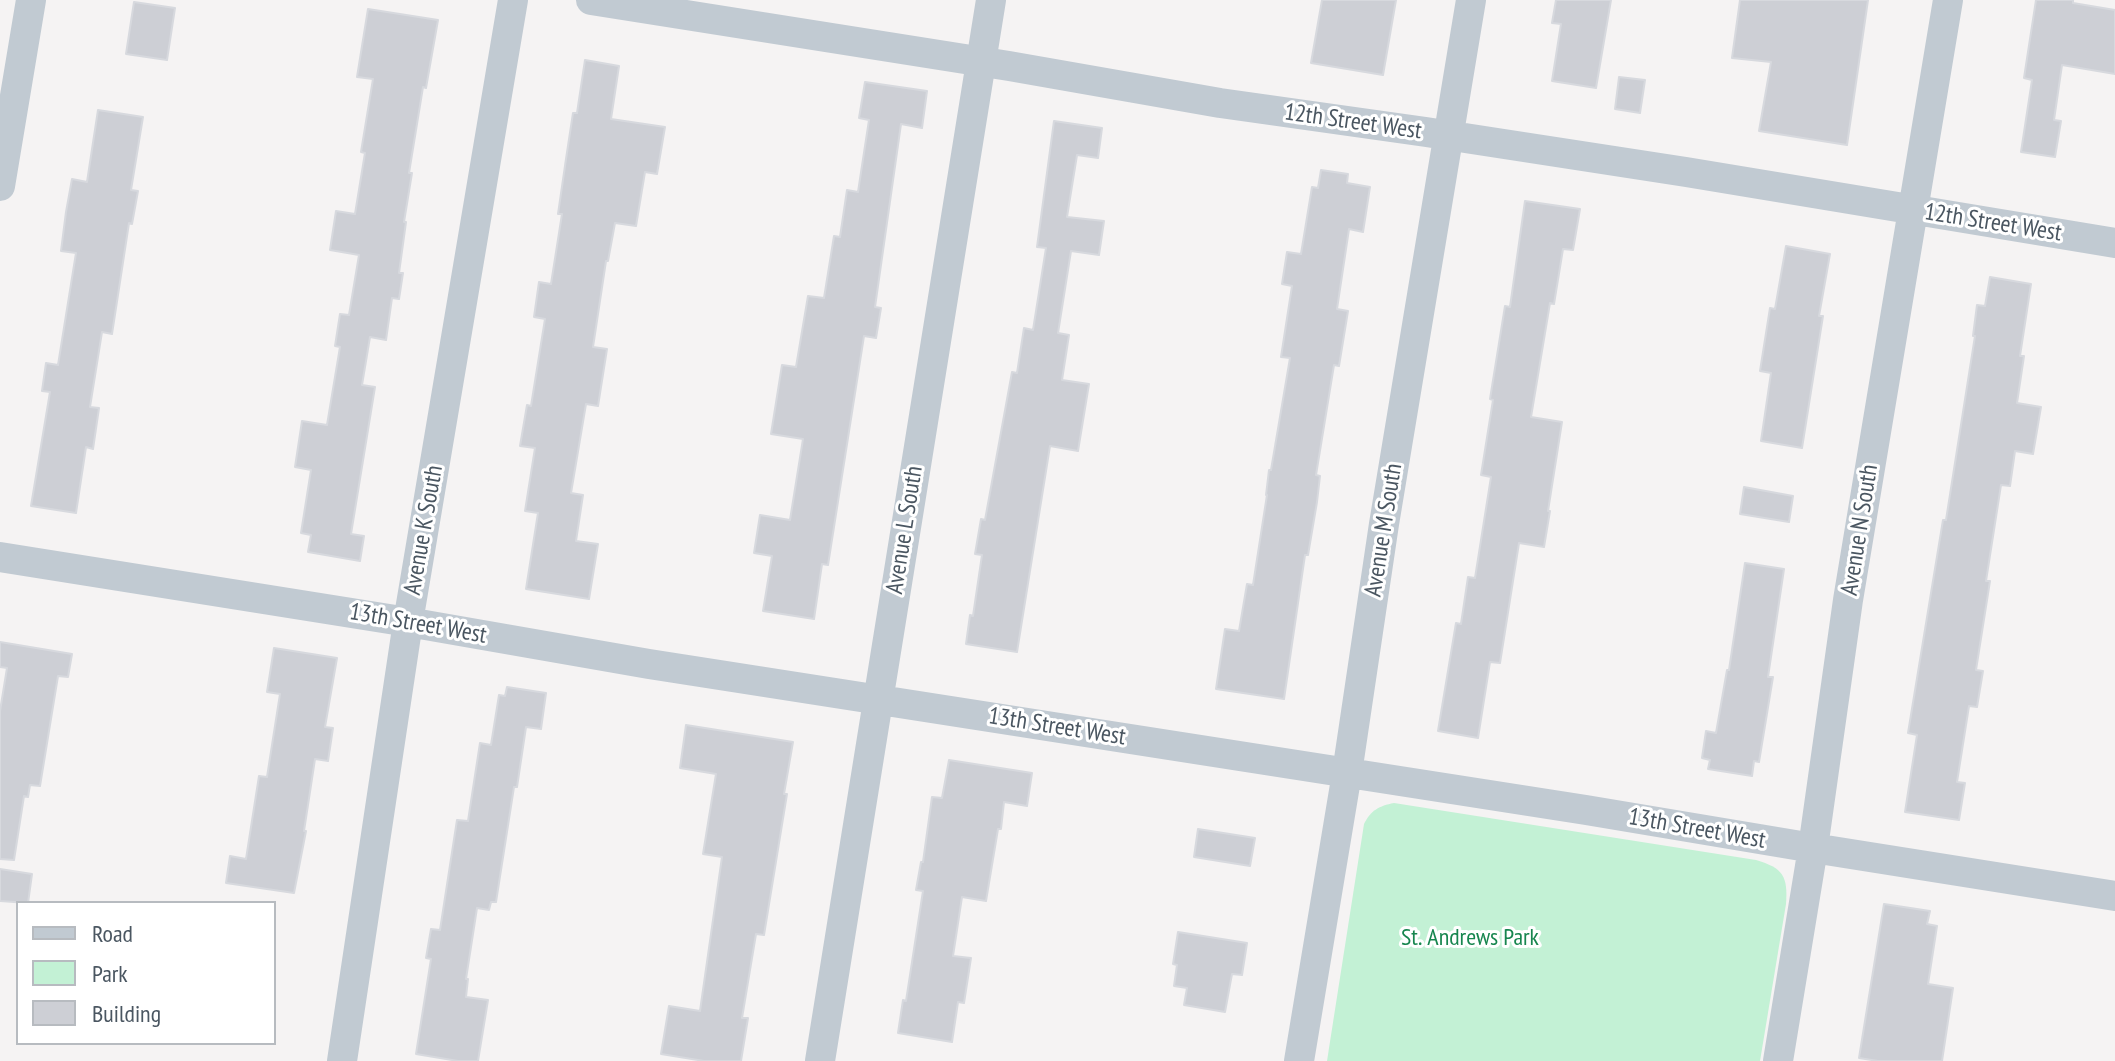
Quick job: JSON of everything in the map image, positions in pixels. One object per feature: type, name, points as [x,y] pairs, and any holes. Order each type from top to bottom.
[{"type":"street","points":[[0,186],[31,0]]},
{"type":"street","name":"Avenue K South","points":[[342,1061],[408,622],[513,0]]},
{"type":"street","name":"12th Street West","points":[[591,0],[1220,103],[1686,172],[2115,243]]},
{"type":"street","name":"Avenue L South","points":[[820,1061],[991,0]]},
{"type":"street","name":"Avenue M South","points":[[1299,1061],[1471,0]]},
{"type":"street","name":"Avenue N South","points":[[1778,1061],[1813,848],[1850,585],[1948,0]]},
{"type":"street","name":"13th Street West","points":[[0,557],[649,664],[2115,896]]},
{"type":"green space","name":"St. Andrews Park","points":[[1394,803],[1756,860],[1778,870],[1785,880],[1786,904],[1760,1061],[1327,1061],[1364,824],[1376,809]]},
{"type":"building","points":[[1322,0],[1396,0],[1383,75],[1311,63]]},
{"type":"building","points":[[1556,0],[1611,0],[1596,88],[1552,81],[1561,24],[1552,23]]},
{"type":"building","points":[[1740,0],[1868,0],[1847,145],[1759,131],[1771,62],[1732,58]]},
{"type":"building","points":[[2036,0],[2073,0],[2073,3],[2115,10],[2115,74],[2062,65],[2054,120],[2061,121],[2055,157],[2021,152],[2032,80],[2024,78]]},
{"type":"building","points":[[134,2],[175,8],[167,60],[126,54]]},
{"type":"building","points":[[368,9],[438,20],[409,173],[412,173],[404,222],[399,299],[392,298],[386,340],[370,337],[362,385],[375,387],[351,534],[364,536],[360,561],[308,552],[311,535],[301,533],[311,470],[295,467],[302,421],[327,425],[340,347],[335,346],[340,314],[349,315],[359,255],[330,250],[336,211],[355,214],[365,153],[361,152],[373,79],[357,77]]},
{"type":"building","points":[[585,60],[619,66],[611,119],[665,127],[657,174],[645,172],[636,226],[615,223],[606,261],[593,347],[607,349],[598,406],[586,404],[571,493],[583,495],[576,541],[598,544],[589,599],[526,589],[538,513],[525,511],[535,448],[520,446],[527,405],[531,406],[545,319],[534,317],[539,282],[551,284],[562,214],[558,214],[566,159]]},
{"type":"building","points":[[1619,77],[1645,80],[1640,113],[1615,109]]},
{"type":"building","points":[[865,82],[927,91],[922,128],[901,124],[875,307],[881,308],[876,338],[864,336],[828,565],[822,564],[814,619],[763,611],[772,556],[754,553],[760,515],[790,520],[803,439],[771,434],[782,365],[796,367],[808,296],[824,298],[834,236],[840,237],[847,190],[858,192],[869,120],[859,118]]},
{"type":"building","points":[[98,110],[143,117],[131,190],[138,191],[132,224],[129,223],[112,334],[102,332],[90,407],[99,408],[93,449],[86,447],[76,513],[31,506],[50,392],[42,391],[46,363],[58,365],[76,253],[61,251],[66,212],[72,179],[87,182]]},
{"type":"building","points":[[1054,121],[1102,128],[1098,158],[1077,155],[1067,217],[1104,221],[1099,255],[1071,251],[1058,333],[1069,335],[1062,380],[1089,384],[1078,451],[1050,446],[1017,652],[966,644],[982,555],[975,554],[981,519],[985,520],[1012,372],[1017,373],[1024,328],[1033,330],[1046,248],[1037,247]]},
{"type":"building","points":[[1321,170],[1348,174],[1347,183],[1370,187],[1363,232],[1349,229],[1337,309],[1348,311],[1339,366],[1334,365],[1316,475],[1320,476],[1317,502],[1308,555],[1305,555],[1284,699],[1216,689],[1225,629],[1239,631],[1247,584],[1253,585],[1269,470],[1290,358],[1281,357],[1292,286],[1282,284],[1287,252],[1301,254],[1312,187],[1318,188]]},
{"type":"building","points":[[1525,201],[1580,209],[1573,250],[1563,249],[1554,304],[1550,303],[1531,417],[1562,422],[1544,547],[1519,543],[1500,663],[1490,662],[1478,738],[1438,731],[1456,623],[1461,624],[1468,577],[1475,578],[1491,477],[1481,475],[1493,400],[1490,399],[1505,306],[1510,307]]},
{"type":"building","points":[[1786,246],[1830,254],[1802,448],[1761,441],[1771,373],[1760,371],[1770,308],[1775,309]]},
{"type":"building","points":[[1990,277],[2031,284],[2020,356],[2024,356],[2017,403],[2041,407],[2033,454],[2015,451],[2010,486],[2001,485],[1976,670],[1983,671],[1977,707],[1969,706],[1957,782],[1965,783],[1959,820],[1905,812],[1917,735],[1908,733],[1943,520],[1946,520],[1975,336],[1977,305],[1985,306]]},
{"type":"building","points":[[1744,487],[1793,496],[1789,522],[1740,514]]},
{"type":"building","points":[[1745,563],[1784,569],[1768,677],[1773,677],[1759,762],[1754,761],[1752,776],[1708,769],[1710,760],[1702,758],[1706,731],[1716,733]]},
{"type":"building","points":[[0,642],[72,654],[68,677],[58,676],[40,786],[30,785],[28,797],[24,796],[14,860],[0,859],[0,711],[7,668],[0,667]]},
{"type":"building","points":[[274,648],[337,658],[325,727],[333,728],[328,761],[315,759],[294,893],[226,883],[230,856],[246,859],[259,776],[267,777],[280,694],[267,692]]},
{"type":"building","points":[[507,687],[546,693],[541,729],[526,727],[496,902],[491,902],[489,910],[477,908],[466,997],[488,1000],[478,1061],[416,1054],[431,959],[426,958],[431,929],[440,930],[457,820],[468,821],[480,743],[491,745],[499,695],[505,696]]},
{"type":"building","points":[[686,725],[793,742],[764,935],[756,934],[742,1018],[748,1018],[741,1061],[704,1061],[661,1054],[669,1006],[700,1011],[722,857],[703,854],[716,774],[680,768]]},
{"type":"building","points":[[949,760],[1032,773],[1027,806],[1004,802],[986,901],[962,897],[953,956],[971,958],[964,1003],[958,1002],[952,1042],[898,1033],[923,891],[916,890],[932,797],[942,798]]},
{"type":"building","points":[[1198,829],[1255,838],[1250,866],[1194,857]]},
{"type":"building","points":[[0,869],[32,874],[28,901],[0,901]]},
{"type":"building","points":[[1884,904],[1930,911],[1927,924],[1937,926],[1928,984],[1953,988],[1942,1061],[1859,1058]]},
{"type":"building","points":[[1178,932],[1247,943],[1242,975],[1232,974],[1225,1012],[1184,1005],[1187,988],[1174,986],[1177,965],[1173,964]]}]
